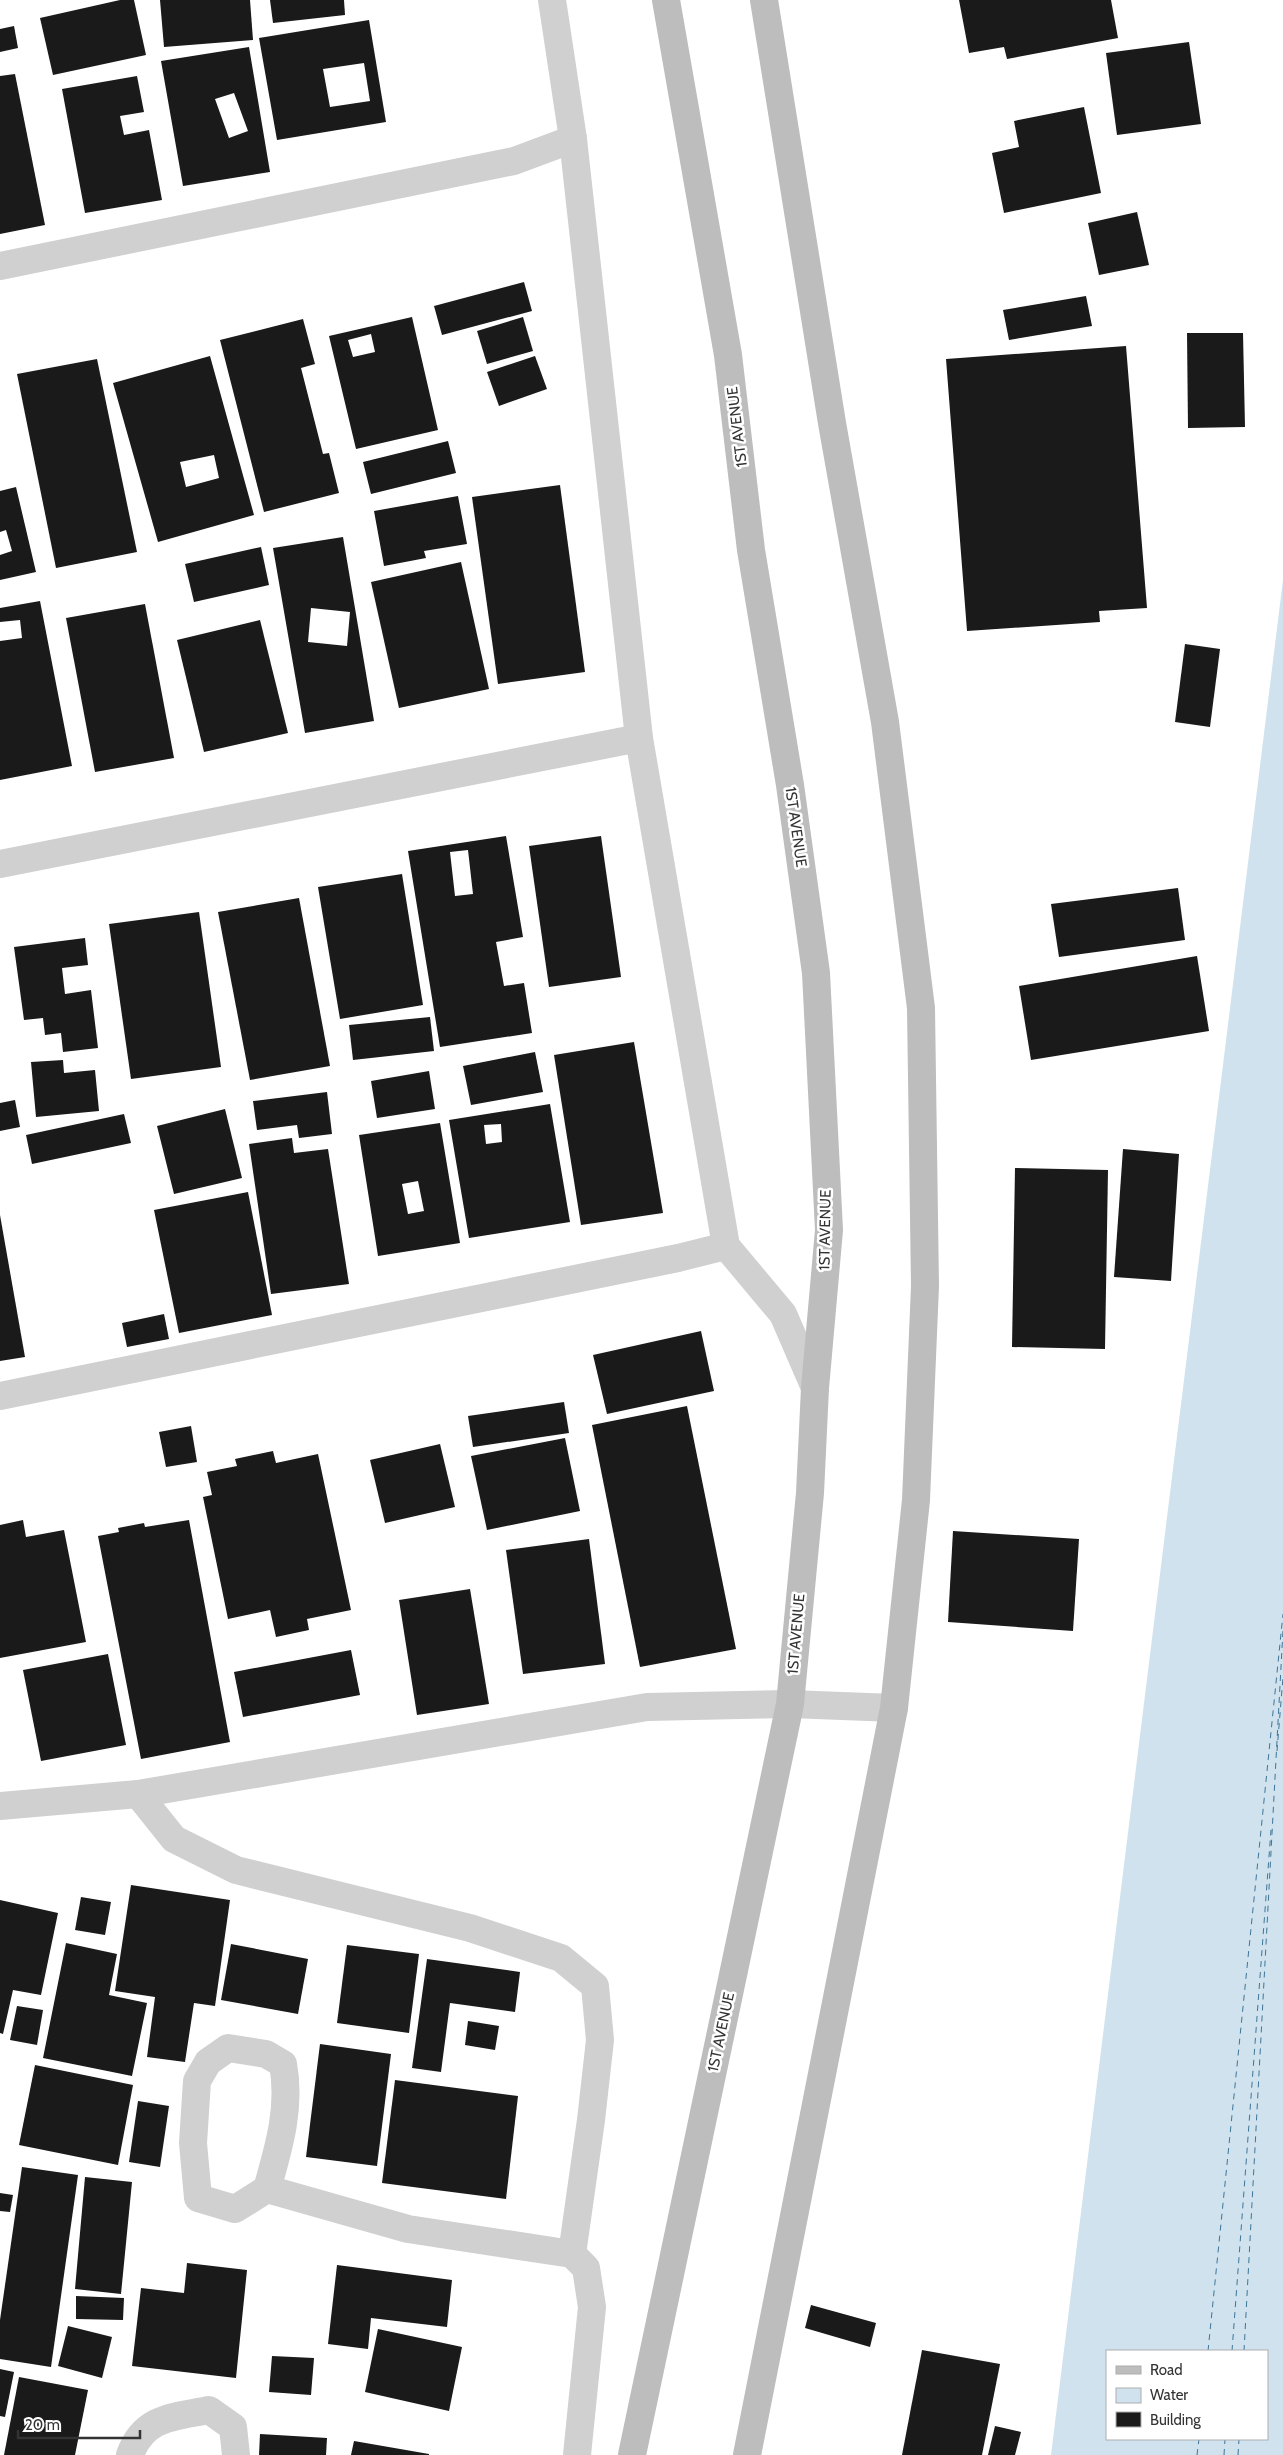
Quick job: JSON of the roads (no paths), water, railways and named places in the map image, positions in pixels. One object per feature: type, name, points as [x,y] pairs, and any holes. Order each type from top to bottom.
[{"type":"main road","name":"1ST AVENUE","points":[[632,2455],[790,1704],[810,1493],[815,1388],[829,1230],[816,973],[790,785],[751,550],[728,355],[666,0]]},
{"type":"main road","points":[[747,2455],[894,1708],[916,1500],[925,1296],[921,1008],[885,722],[832,423],[764,0]]},
{"type":"street","points":[[552,0],[573,139],[640,738],[726,1246],[783,1314],[815,1388]]},
{"type":"street","points":[[0,266],[514,161],[573,139]]},
{"type":"street","points":[[0,864],[640,738]]},
{"type":"street","points":[[0,1396],[659,1262],[726,1246]]},
{"type":"street","points":[[0,1806],[138,1794],[647,1707],[790,1704],[894,1708]]},
{"type":"street","points":[[138,1794],[174,1839],[236,1870],[470,1928],[562,1958],[595,1986],[600,2040],[592,2120],[572,2254]]},
{"type":"street","points":[[267,2189],[284,2128],[286,2084],[283,2064],[266,2054],[228,2048],[208,2062],[197,2081],[193,2143],[198,2198],[235,2209],[267,2189],[408,2229],[572,2254],[586,2268],[592,2307],[577,2455]]},
{"type":"street","points":[[130,2455],[135,2441],[158,2420],[210,2410],[233,2427],[236,2455]]},
{"type":"water","points":[[1283,580],[1283,2455],[1051,2455]]}]
